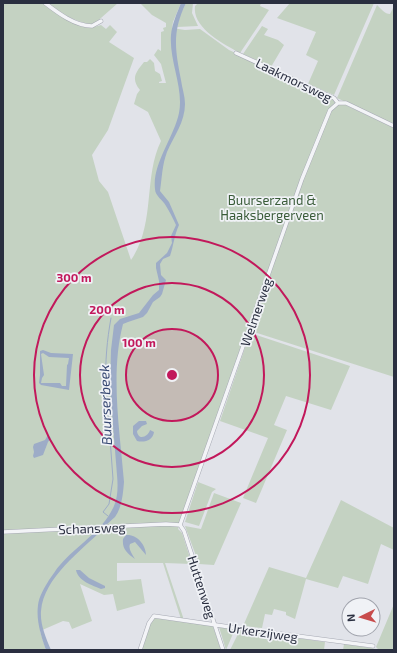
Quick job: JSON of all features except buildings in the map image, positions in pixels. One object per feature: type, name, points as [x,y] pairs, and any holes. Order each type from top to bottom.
[{"type":"street","points":[[45,3],[58,13],[76,23],[92,26],[101,21]]},
{"type":"street","name":"Laakmorsweg","points":[[236,53],[334,98],[338,103],[346,103],[394,126]]},
{"type":"street","name":"Welmerweg","points":[[180,525],[302,178],[330,110],[338,103]]},
{"type":"street","name":"Schansweg","points":[[3,532],[166,524],[180,525]]},
{"type":"street","name":"Huttenweg","points":[[180,525],[187,539],[223,650]]},
{"type":"street","name":"Urkerzijweg","points":[[140,650],[149,623],[154,616],[373,646]]},
{"type":"green space","name":"Buurserzand & Haaksbergerveen","points":[[3,3],[43,3],[52,10],[83,27],[94,27],[101,25],[106,29],[110,25],[117,32],[109,42],[134,58],[108,130],[92,155],[99,181],[108,192],[131,260],[139,246],[144,231],[152,170],[161,141],[148,112],[134,104],[140,90],[137,86],[135,76],[138,69],[144,62],[147,62],[150,59],[154,63],[155,71],[160,74],[162,81],[159,83],[166,83],[161,64],[154,55],[158,49],[161,51],[161,32],[164,31],[163,28],[166,27],[166,23],[152,15],[140,3],[181,3],[172,28],[185,30],[200,29],[229,50],[394,128],[394,377],[248,330],[178,529],[182,533],[192,564],[165,563],[184,620],[181,619],[163,563],[117,563],[117,581],[141,579],[145,603],[117,611],[113,594],[104,595],[80,584],[92,621],[72,629],[69,622],[63,621],[40,631],[46,650],[3,650]]},
{"type":"green space","points":[[47,3],[118,3],[93,25],[69,17]]},
{"type":"green space","points":[[186,3],[193,3],[192,13],[198,26],[177,27],[180,15]]},
{"type":"green space","points":[[198,3],[261,3],[260,6],[269,10],[240,53],[218,40],[204,28],[195,14],[195,6]]},
{"type":"green space","points":[[290,3],[374,3],[334,95],[308,84],[318,61],[306,55],[316,32],[277,18]]},
{"type":"green space","points":[[377,5],[388,14],[390,14],[394,6],[394,124],[337,98]]},
{"type":"green space","points":[[262,26],[268,29],[264,35],[278,40],[284,45],[271,67],[243,54]]},
{"type":"green space","points":[[250,333],[350,366],[331,410],[286,396],[274,425],[287,430],[256,503],[243,498],[268,438],[220,421]]},
{"type":"green space","points":[[198,482],[216,489],[212,492],[199,526],[185,522]]},
{"type":"green space","points":[[214,493],[241,503],[214,565],[199,564],[185,526],[201,529]]},
{"type":"green space","points":[[341,500],[394,528],[394,550],[381,544],[368,584],[343,576],[338,588],[306,579],[295,619],[286,615],[286,612],[274,609],[272,615],[265,614],[262,628],[243,626],[269,567],[306,578]]},
{"type":"green space","points":[[394,604],[394,650],[379,650],[376,647]]},
{"type":"green space","points":[[154,618],[213,626],[221,650],[140,650],[150,620]]},
{"type":"green space","points":[[219,627],[235,629],[226,650]]},
{"type":"green space","points":[[240,630],[325,642],[324,650],[230,650]]},
{"type":"green space","points":[[344,644],[371,648],[375,649],[343,650]]},
{"type":"water","points":[[181,3],[186,3],[178,23],[176,50],[185,98],[185,111],[165,157],[160,191],[169,202],[179,225],[170,256],[163,259],[160,264],[161,275],[166,280],[162,294],[153,302],[143,317],[123,324],[119,343],[117,363],[117,403],[124,482],[122,500],[115,517],[65,566],[49,587],[41,611],[42,626],[51,650],[46,650],[38,623],[38,605],[41,595],[49,580],[59,567],[103,523],[114,506],[116,499],[117,479],[110,388],[111,350],[114,325],[120,319],[139,313],[153,295],[159,290],[156,263],[167,253],[172,243],[171,236],[176,225],[165,204],[156,194],[155,180],[160,160],[179,113],[180,94],[172,55],[171,35]]},
{"type":"water","points":[[43,350],[51,353],[73,354],[69,390],[41,385],[39,383],[40,351]],"holes":[[[43,353],[49,357],[69,358],[67,365],[66,386],[62,386],[60,383],[41,383],[44,375],[41,354]]]},
{"type":"water","points":[[139,421],[146,421],[147,424],[142,426],[137,431],[139,436],[143,437],[147,435],[150,430],[154,432],[150,439],[143,442],[137,441],[133,434],[133,426]]},
{"type":"water","points":[[48,435],[51,438],[43,455],[34,458],[34,444],[45,440]]},
{"type":"water","points":[[126,535],[134,536],[143,544],[146,555],[135,542],[130,544],[130,548],[135,559],[127,553],[123,542]]},
{"type":"water","points":[[76,570],[80,570],[89,578],[105,586],[105,588],[101,589],[82,580],[77,574]]},
{"type":"waterway","name":"Buurserbeek","points":[[111,318],[108,334],[106,376],[106,384],[111,384]]},
{"type":"waterway","name":"Buurserbeek","points":[[106,384],[113,479],[109,504],[103,512],[108,516]]}]
